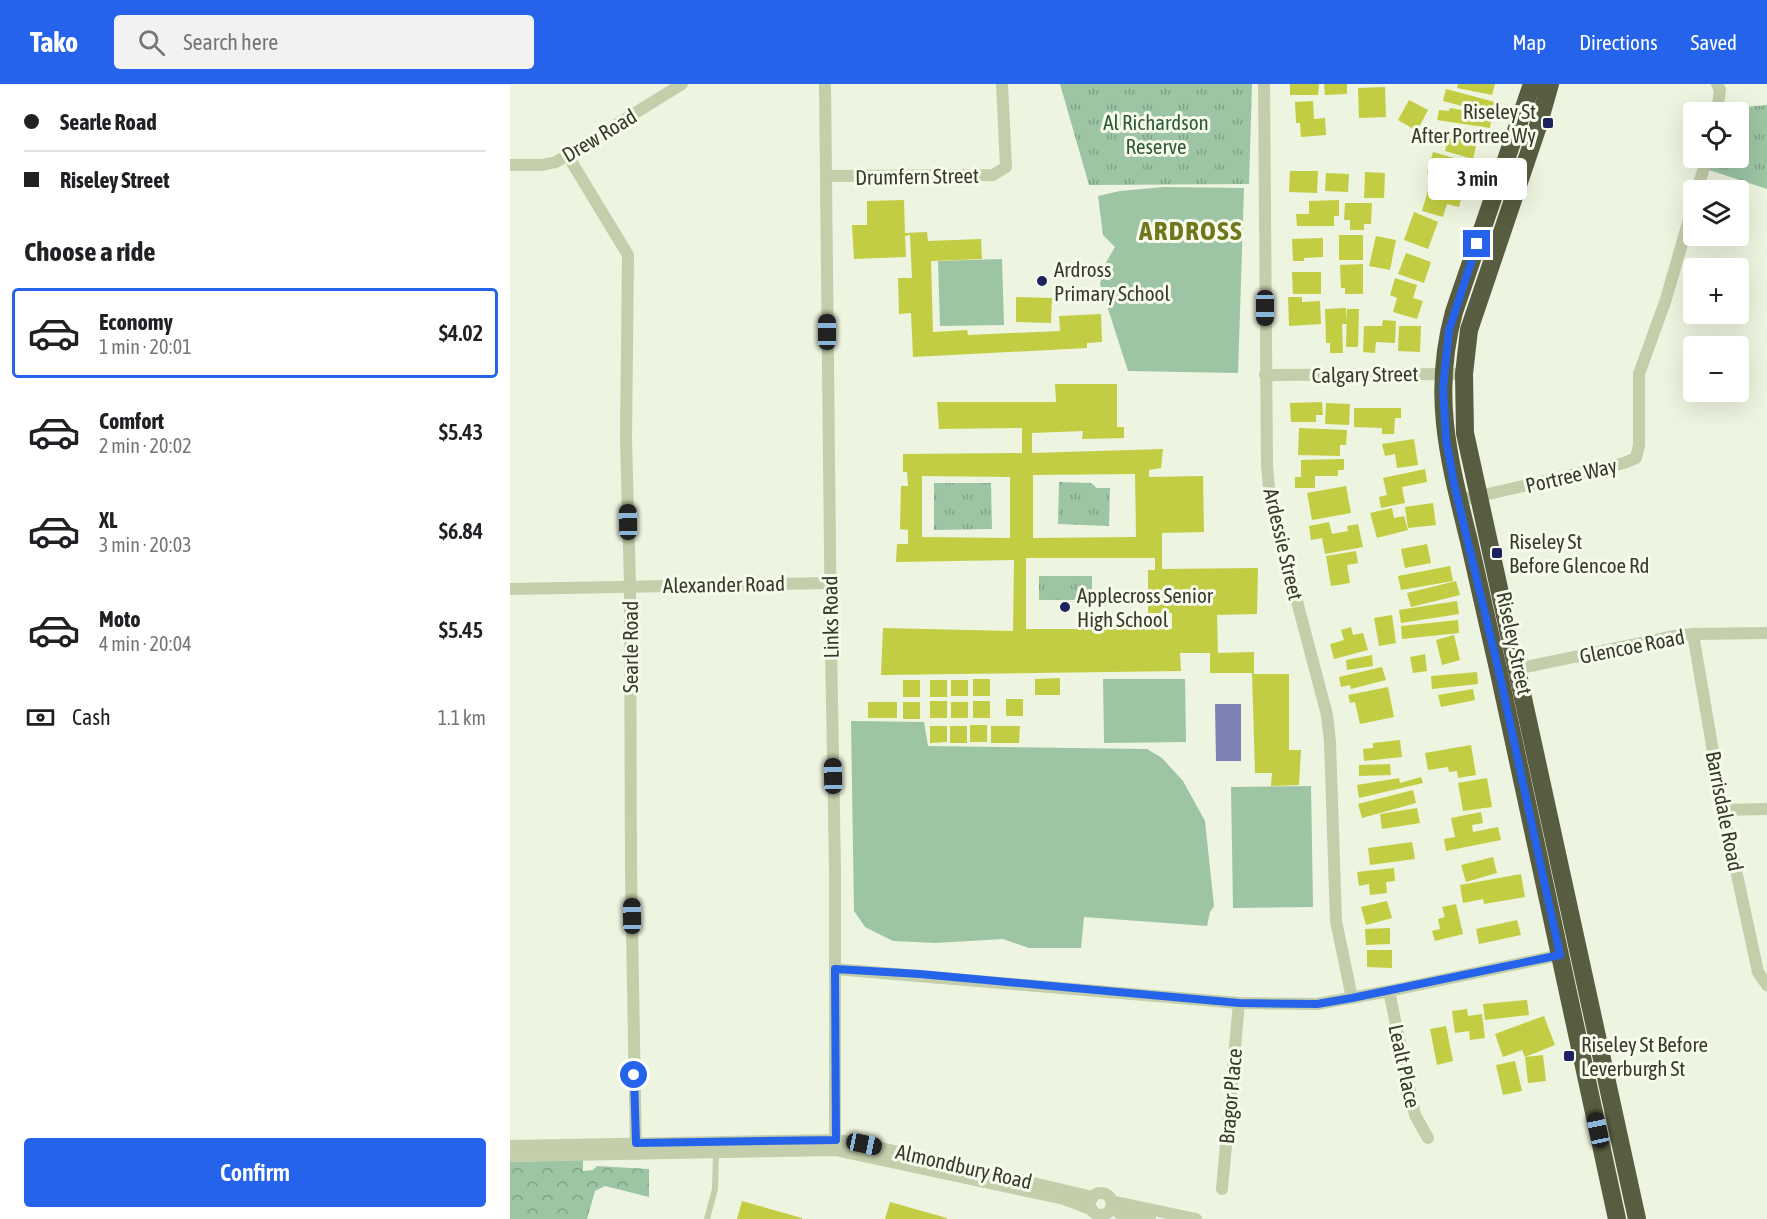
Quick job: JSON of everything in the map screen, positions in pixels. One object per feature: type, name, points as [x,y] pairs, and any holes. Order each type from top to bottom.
[{"type":"highway","name":"Riseley Street","points":[[1532,84],[1454,312],[1443,374],[1443,402],[1446,439],[1457,498],[1499,672],[1617,1219]]},
{"type":"highway","name":"Riseley Street","points":[[1550,84],[1469,330],[1464,374],[1465,433],[1637,1219]]},
{"type":"street","name":"Drew Road","points":[[510,165],[542,165],[556,162],[682,84]]},
{"type":"street","name":"Links Road","points":[[825,84],[836,1145]]},
{"type":"street","name":"Drumfern Street","points":[[826,176],[993,175],[1006,167],[1002,84]]},
{"type":"street","name":"Ardessie Street","points":[[1264,84],[1265,375],[1271,503],[1329,730],[1336,921],[1352,998]]},
{"type":"street","points":[[1717,84],[1720,90],[1718,102]]},
{"type":"street","name":"Searle Road","points":[[568,156],[628,255],[626,439],[630,585],[631,859],[636,1149]]},
{"type":"street","name":"Portree Way","points":[[1457,498],[1478,496],[1624,463],[1636,458],[1639,445],[1639,374],[1666,299],[1683,240]]},
{"type":"street","name":"Calgary Street","points":[[1265,375],[1464,374]]},
{"type":"street","name":"Alexander Road","points":[[510,589],[830,583]]},
{"type":"street","name":"Glencoe Road","points":[[1499,672],[1693,634],[1767,633]]},
{"type":"street","name":"Barrisdale Road","points":[[1693,634],[1723,810],[1758,972],[1767,985]]},
{"type":"street","points":[[1723,810],[1767,809]]},
{"type":"street","points":[[835,969],[920,974],[1239,1003],[1317,1004],[1560,955]]},
{"type":"street","name":"Lealt Place","points":[[1389,991],[1415,1115],[1428,1138]]},
{"type":"street","name":"Bragor Place","points":[[1222,1189],[1239,1003]]},
{"type":"street","name":"Almondbury Road","points":[[510,1146],[636,1149]]},
{"type":"street","name":"Almondbury Road","points":[[510,1156],[716,1146],[875,1146],[1092,1209]]},
{"type":"street","points":[[1108,1211],[1104,1194],[1099,1194],[1092,1209],[1099,1215],[1108,1211],[1196,1219]]},
{"type":"street","points":[[1108,1211],[1150,1219]]},
{"type":"lane","points":[[707,1219],[715,1189],[716,1146]]},
{"type":"green space","name":"Al Richardson Reserve","points":[[1060,84],[1252,84],[1249,184],[1089,185]]},
{"type":"green space","points":[[1767,105],[1767,189],[1749,183],[1749,180],[1740,180],[1703,168],[1749,168],[1749,107]]},
{"type":"green space","points":[[1164,187],[1244,188],[1238,373],[1128,371],[1100,284],[1104,266],[1115,247],[1103,235],[1098,196],[1120,191]]},
{"type":"green space","points":[[1002,259],[1004,325],[940,326],[938,261]]},
{"type":"green space","points":[[1059,482],[1091,483],[1097,488],[1110,488],[1109,526],[1058,524]]},
{"type":"green space","points":[[934,483],[991,483],[992,529],[934,530]]},
{"type":"green space","points":[[1039,576],[1092,576],[1092,600],[1039,600]]},
{"type":"green space","points":[[1103,679],[1185,679],[1186,742],[1104,743]]},
{"type":"green space","points":[[851,721],[924,722],[928,746],[1147,749],[1162,758],[1183,781],[1205,821],[1214,906],[1207,926],[1084,917],[1081,948],[1029,948],[1003,939],[935,943],[893,941],[865,927],[854,911]]},
{"type":"green space","points":[[1311,786],[1313,907],[1233,908],[1231,787]]},
{"type":"green space","points":[[583,1160],[583,1171],[593,1170],[597,1166],[649,1169],[649,1197],[605,1186],[595,1191],[587,1219],[510,1219],[510,1162]]},
{"type":"water","points":[[1215,704],[1241,704],[1241,761],[1216,761]]},
{"type":"building","points":[[1290,84],[1319,84],[1318,95],[1290,95]]},
{"type":"building","points":[[1324,84],[1347,84],[1347,94],[1325,95]]},
{"type":"building","points":[[1458,84],[1495,84],[1492,95],[1457,88]]},
{"type":"building","points":[[1385,87],[1386,117],[1359,118],[1358,88]]},
{"type":"building","points":[[1446,89],[1495,102],[1492,114],[1443,101]]},
{"type":"building","points":[[1409,100],[1428,110],[1417,131],[1398,120]]},
{"type":"building","points":[[1313,101],[1314,119],[1325,118],[1326,135],[1301,137],[1300,123],[1296,123],[1295,102]]},
{"type":"building","points":[[1450,108],[1492,115],[1490,128],[1437,120],[1439,110],[1449,111]]},
{"type":"building","points":[[1457,127],[1473,131],[1470,144],[1476,146],[1473,159],[1445,151],[1448,138],[1454,140]]},
{"type":"building","points":[[1433,152],[1472,163],[1468,175],[1456,172],[1453,180],[1427,173]]},
{"type":"building","points":[[1290,171],[1318,171],[1317,193],[1289,192]]},
{"type":"building","points":[[1365,172],[1385,173],[1384,198],[1364,198]]},
{"type":"building","points":[[1326,173],[1349,174],[1348,192],[1325,191]]},
{"type":"building","points":[[1430,183],[1463,192],[1459,207],[1447,204],[1443,217],[1422,211]]},
{"type":"building","points":[[904,200],[905,233],[927,232],[928,241],[981,239],[982,259],[931,261],[933,332],[967,330],[968,335],[1060,331],[1059,316],[1101,314],[1102,342],[1087,343],[1087,348],[913,357],[911,313],[899,314],[898,278],[912,278],[910,235],[905,236],[906,257],[854,259],[852,225],[867,225],[867,201]]},
{"type":"building","points":[[1339,200],[1339,216],[1334,216],[1334,226],[1297,226],[1296,214],[1309,214],[1309,201]]},
{"type":"building","points":[[1345,203],[1372,203],[1371,224],[1364,224],[1364,230],[1350,230],[1350,220],[1344,220]]},
{"type":"building","points":[[1414,212],[1438,222],[1428,249],[1404,240]]},
{"type":"building","points":[[1339,235],[1363,235],[1363,260],[1339,260]]},
{"type":"building","points":[[1376,236],[1396,240],[1390,270],[1369,266]]},
{"type":"building","points":[[1323,238],[1323,257],[1293,261],[1292,239]]},
{"type":"building","points":[[1406,253],[1431,262],[1424,283],[1398,274]]},
{"type":"building","points":[[1363,264],[1363,294],[1345,294],[1345,288],[1341,288],[1340,265]]},
{"type":"building","points":[[1292,272],[1321,272],[1321,294],[1293,294]]},
{"type":"building","points":[[1395,278],[1417,285],[1413,298],[1423,301],[1417,319],[1393,312],[1397,298],[1390,295]]},
{"type":"building","points":[[1016,297],[1052,298],[1051,323],[1016,322]]},
{"type":"building","points":[[1288,297],[1302,297],[1302,302],[1320,301],[1321,324],[1289,326]]},
{"type":"building","points":[[1346,308],[1347,324],[1342,324],[1343,353],[1330,353],[1330,343],[1326,343],[1325,309]]},
{"type":"building","points":[[1347,309],[1359,309],[1358,347],[1346,347]]},
{"type":"building","points":[[1383,320],[1396,321],[1395,343],[1376,342],[1375,353],[1363,352],[1364,326],[1382,326]]},
{"type":"building","points":[[1399,326],[1421,326],[1420,352],[1398,351]]},
{"type":"building","points":[[1055,384],[1117,384],[1117,427],[1124,427],[1124,438],[1082,439],[1083,431],[1032,433],[1032,453],[1163,449],[1161,468],[1149,470],[1149,477],[1203,476],[1204,532],[1162,533],[1162,569],[1258,568],[1257,614],[1217,615],[1218,653],[1254,652],[1254,674],[1289,674],[1289,750],[1301,750],[1299,785],[1271,786],[1272,773],[1255,773],[1252,673],[1210,673],[1210,653],[1180,653],[1181,671],[881,675],[883,628],[1013,631],[1014,560],[896,562],[897,544],[908,544],[908,530],[900,529],[901,486],[908,486],[907,472],[903,472],[903,454],[1022,453],[1022,428],[939,429],[937,402],[1056,402]],"holes":[[[1135,474],[1136,537],[1033,538],[1033,475]],[[922,476],[1010,477],[1010,538],[922,537]],[[1026,558],[1155,558],[1155,570],[1148,570],[1148,613],[1172,613],[1172,629],[1026,629]]]},
{"type":"building","points":[[1322,402],[1323,415],[1316,415],[1316,422],[1291,422],[1290,403]]},
{"type":"building","points":[[1326,403],[1350,404],[1349,425],[1325,424]]},
{"type":"building","points":[[1354,408],[1401,408],[1401,418],[1395,418],[1394,434],[1382,434],[1382,428],[1354,427]]},
{"type":"building","points":[[1299,428],[1347,430],[1346,445],[1340,445],[1340,456],[1298,455]]},
{"type":"building","points":[[1414,439],[1418,465],[1397,468],[1395,454],[1385,456],[1382,444]]},
{"type":"building","points":[[1344,459],[1344,470],[1338,470],[1338,476],[1315,476],[1315,488],[1295,488],[1295,477],[1301,477],[1301,460]]},
{"type":"building","points":[[1425,469],[1427,482],[1402,487],[1405,503],[1381,508],[1379,497],[1387,495],[1383,478]]},
{"type":"building","points":[[1346,486],[1351,513],[1312,520],[1307,493]]},
{"type":"building","points":[[1433,503],[1436,525],[1408,528],[1405,507]]},
{"type":"building","points":[[1392,508],[1394,518],[1404,516],[1408,530],[1377,538],[1370,513]]},
{"type":"building","points":[[1329,522],[1332,534],[1348,531],[1347,526],[1358,524],[1363,547],[1325,554],[1322,538],[1311,540],[1309,526]]},
{"type":"building","points":[[1427,544],[1431,563],[1405,568],[1401,549]]},
{"type":"building","points":[[1356,551],[1358,563],[1347,565],[1350,583],[1331,586],[1326,556]]},
{"type":"building","points":[[1450,566],[1453,581],[1401,590],[1398,576]]},
{"type":"building","points":[[1456,581],[1460,595],[1411,607],[1407,593]]},
{"type":"building","points":[[1457,601],[1459,614],[1401,623],[1399,610]]},
{"type":"building","points":[[1392,615],[1396,643],[1379,646],[1374,618]]},
{"type":"building","points":[[1458,620],[1459,633],[1402,639],[1401,626]]},
{"type":"building","points":[[1351,627],[1353,635],[1363,633],[1368,650],[1334,659],[1330,644],[1344,640],[1341,630]]},
{"type":"building","points":[[1454,635],[1460,660],[1442,665],[1436,640]]},
{"type":"building","points":[[1425,654],[1427,671],[1413,673],[1410,657]]},
{"type":"building","points":[[1372,655],[1373,666],[1347,670],[1346,660]]},
{"type":"building","points":[[1382,667],[1386,680],[1351,689],[1350,685],[1341,687],[1339,677]]},
{"type":"building","points":[[1477,672],[1478,684],[1432,689],[1431,676]]},
{"type":"building","points":[[1060,678],[1060,695],[1035,695],[1035,679]]},
{"type":"building","points":[[973,679],[990,679],[990,696],[973,696]]},
{"type":"building","points":[[903,680],[920,680],[920,697],[903,697]]},
{"type":"building","points":[[930,680],[947,680],[947,697],[930,697]]},
{"type":"building","points":[[951,680],[968,680],[968,696],[951,696]]},
{"type":"building","points":[[1388,687],[1394,717],[1360,724],[1355,702],[1350,703],[1348,695]]},
{"type":"building","points":[[1473,689],[1475,700],[1441,707],[1438,695]]},
{"type":"building","points":[[1006,699],[1023,699],[1023,716],[1006,716]]},
{"type":"building","points":[[930,701],[947,701],[947,718],[930,718]]},
{"type":"building","points":[[973,701],[990,701],[990,718],[973,718]]},
{"type":"building","points":[[868,702],[897,702],[897,718],[868,718]]},
{"type":"building","points":[[903,702],[920,702],[920,719],[903,719]]},
{"type":"building","points":[[951,702],[968,702],[968,718],[951,718]]},
{"type":"building","points":[[970,725],[987,725],[987,742],[970,742]]},
{"type":"building","points":[[930,726],[947,726],[947,742],[930,743]]},
{"type":"building","points":[[950,726],[967,726],[967,743],[950,743]]},
{"type":"building","points":[[991,726],[1020,726],[1019,743],[991,743]]},
{"type":"building","points":[[1400,740],[1402,757],[1364,761],[1363,749],[1373,748],[1373,743]]},
{"type":"building","points":[[1471,745],[1476,775],[1458,778],[1457,771],[1449,772],[1448,767],[1428,770],[1425,753]]},
{"type":"building","points":[[1390,764],[1391,775],[1359,776],[1359,765]]},
{"type":"building","points":[[1421,777],[1423,783],[1359,798],[1357,785],[1399,778],[1400,783]]},
{"type":"building","points":[[1487,778],[1492,807],[1463,811],[1458,783]]},
{"type":"building","points":[[1413,790],[1416,803],[1362,818],[1358,804]]},
{"type":"building","points":[[1417,808],[1420,823],[1382,829],[1380,814]]},
{"type":"building","points":[[1481,812],[1483,823],[1472,825],[1473,832],[1498,827],[1501,840],[1446,851],[1444,839],[1455,837],[1451,818]]},
{"type":"building","points":[[1412,842],[1415,859],[1370,865],[1368,848]]},
{"type":"building","points":[[1493,857],[1497,873],[1466,882],[1461,865]]},
{"type":"building","points":[[1394,868],[1395,881],[1386,882],[1387,893],[1370,895],[1369,884],[1359,886],[1357,872]]},
{"type":"building","points":[[1521,874],[1525,897],[1484,904],[1483,899],[1463,903],[1460,885]]},
{"type":"building","points":[[1387,901],[1392,918],[1366,925],[1361,907]]},
{"type":"building","points":[[1456,904],[1463,934],[1435,941],[1432,931],[1440,929],[1438,919],[1445,917],[1442,907]]},
{"type":"building","points":[[1517,920],[1521,935],[1479,944],[1476,929]]},
{"type":"building","points":[[1390,928],[1390,944],[1366,945],[1365,929]]},
{"type":"building","points":[[1367,950],[1392,950],[1392,968],[1367,967]]},
{"type":"building","points":[[1527,1000],[1529,1015],[1485,1020],[1483,1004]]},
{"type":"building","points":[[1467,1009],[1468,1016],[1482,1014],[1485,1038],[1470,1040],[1469,1031],[1455,1033],[1452,1011]]},
{"type":"building","points":[[1544,1016],[1555,1045],[1525,1057],[1522,1050],[1503,1057],[1495,1034]]},
{"type":"building","points":[[1446,1026],[1453,1061],[1437,1065],[1430,1029]]},
{"type":"building","points":[[1543,1055],[1546,1081],[1528,1083],[1525,1057]]},
{"type":"building","points":[[1515,1061],[1522,1091],[1503,1095],[1496,1065]]},
{"type":"building","points":[[742,1201],[802,1218],[802,1219],[737,1219]]},
{"type":"building","points":[[890,1202],[947,1218],[947,1219],[885,1219]]},
{"type":"place","name":"Riseley St After Portree Wy","points":[[1548,123]]},
{"type":"place","name":"Ardross Primary School","points":[[1042,281]]},
{"type":"place","name":"Riseley St Before Glencoe Rd","points":[[1497,553]]},
{"type":"place","name":"Applecross Senior High School","points":[[1065,607]]},
{"type":"place","name":"Riseley St Before Leverburgh St","points":[[1569,1056]]},
{"type":"district","name":"ARDROSS","points":[[1191,230]]},
{"type":"route","points":[[634,1075],[636,1143],[836,1140],[835,969],[920,974],[1239,1003],[1317,1004],[1560,955],[1499,672],[1454,484],[1446,439],[1443,402],[1444,361],[1454,312],[1477,244]]}]
